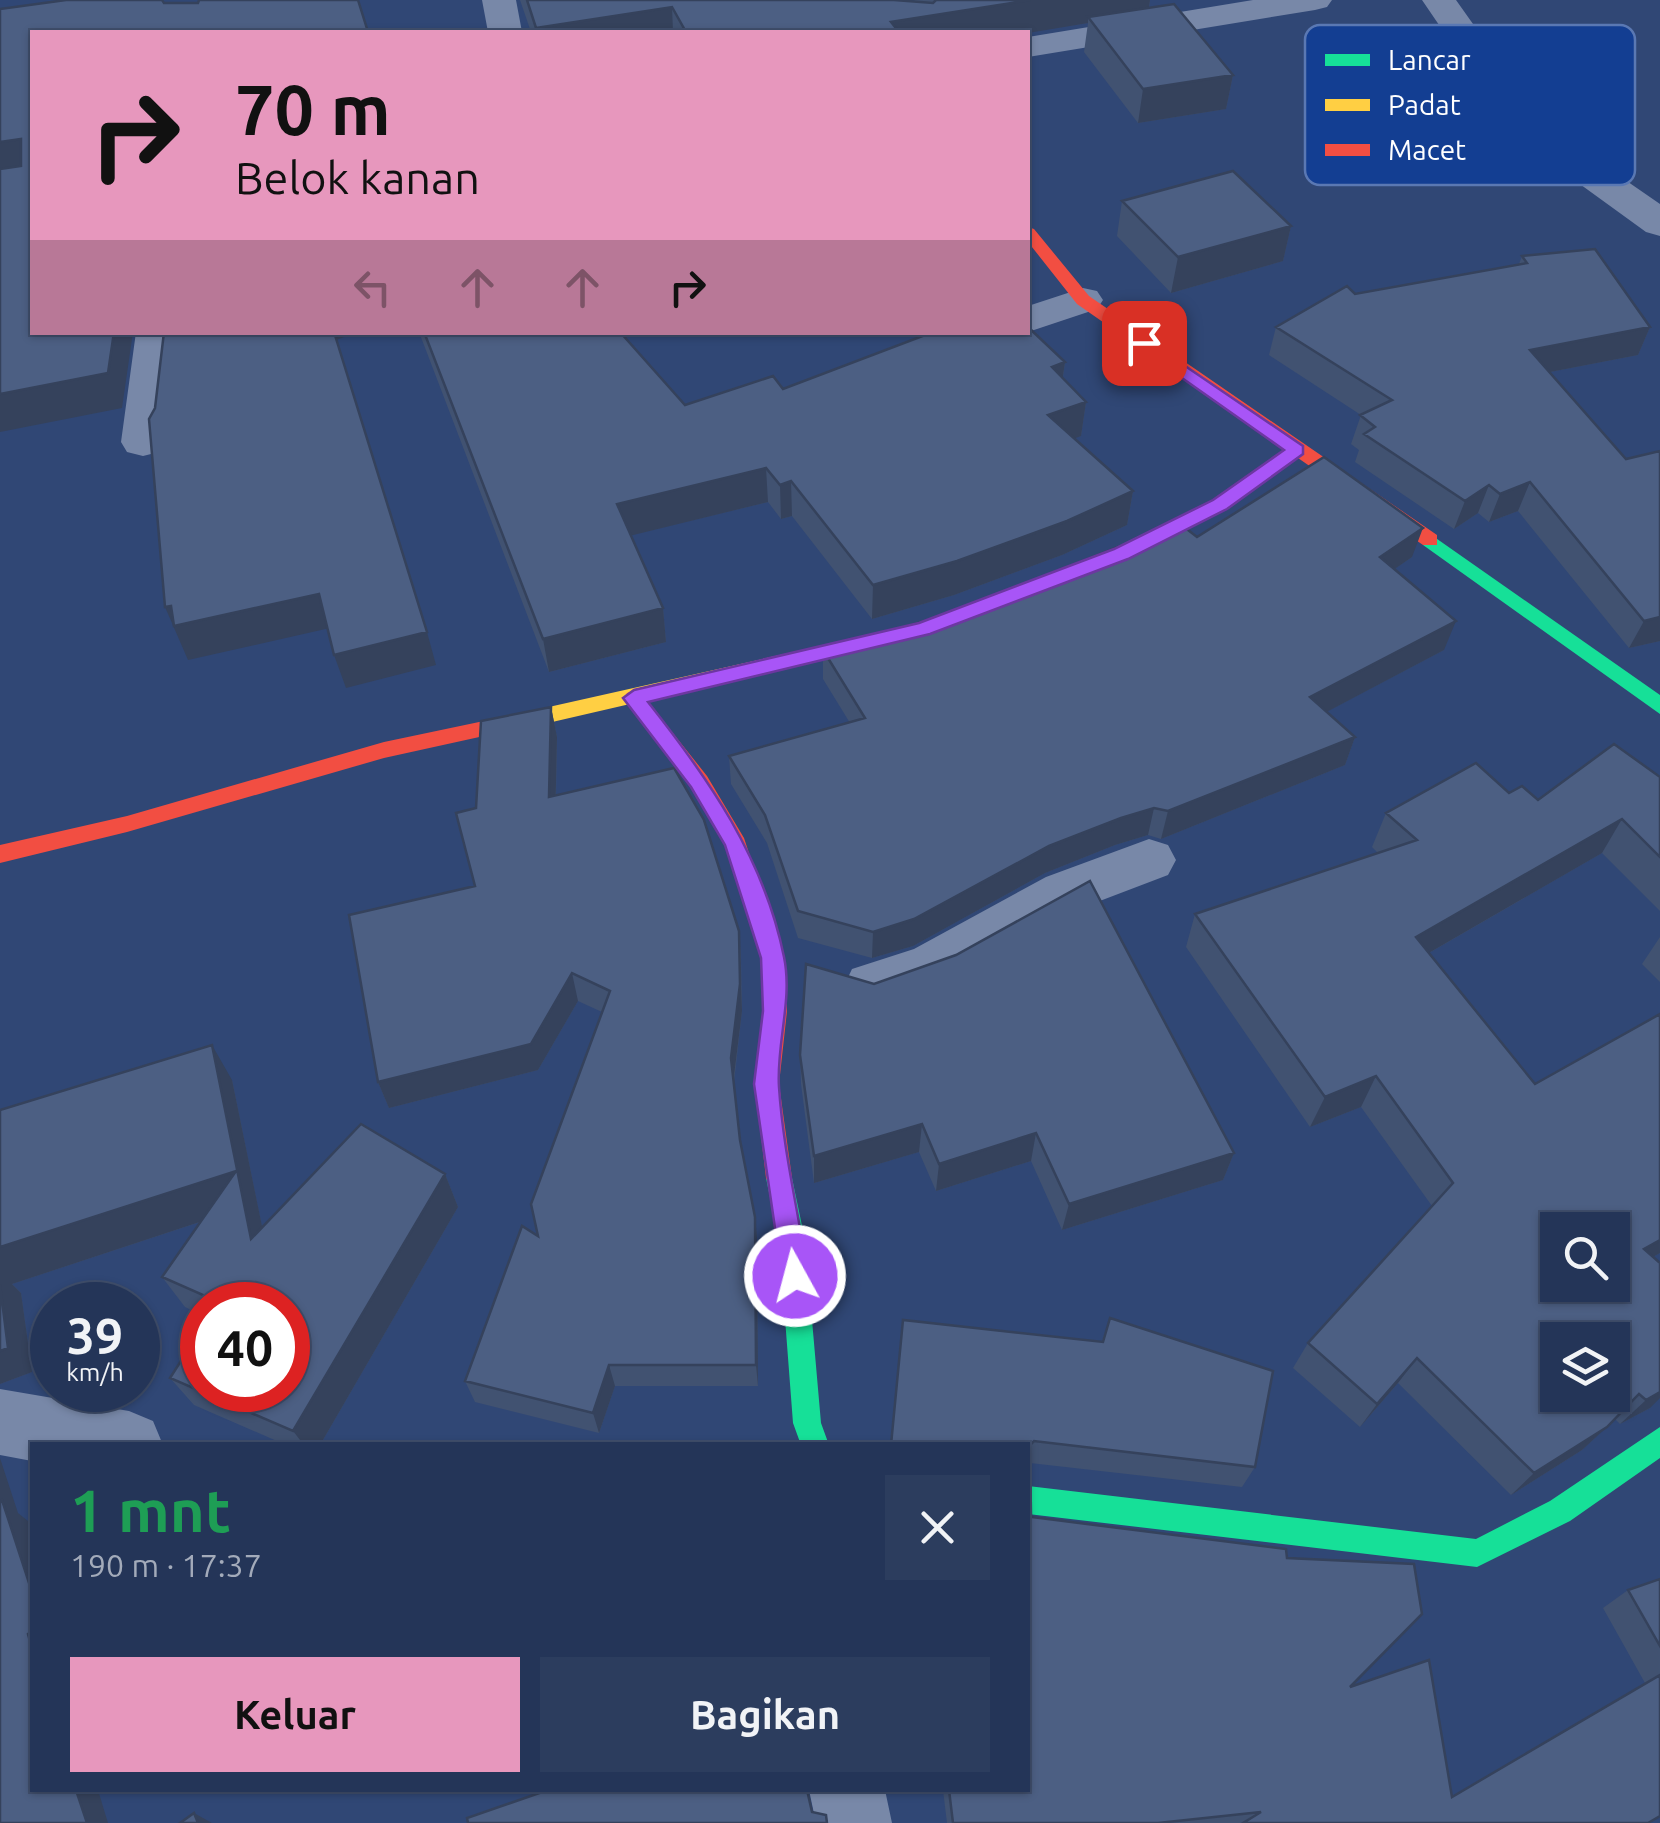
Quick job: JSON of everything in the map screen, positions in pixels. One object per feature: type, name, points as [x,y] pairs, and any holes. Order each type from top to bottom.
[{"type":"street","points":[[500,0],[504,30]]},
{"type":"street","points":[[1030,47],[1315,0]]},
{"type":"street","points":[[1439,0],[1456,25]]},
{"type":"street","points":[[1613,185],[1660,224]]},
{"type":"street","points":[[1030,234],[1083,300],[1481,575],[1660,706]]},
{"type":"street","points":[[1030,319],[1083,300]]},
{"type":"street","points":[[143,442],[157,335]]},
{"type":"street","points":[[1085,568],[1220,504],[1296,450]]},
{"type":"street","points":[[0,854],[127,824],[384,750],[634,698],[923,629]]},
{"type":"street","points":[[634,698],[699,782],[736,844],[773,958],[775,1011],[766,1084],[776,1164],[792,1240],[807,1423],[814,1442]]},
{"type":"street","points":[[773,958],[872,986],[932,966],[1065,892],[1149,860]]},
{"type":"street","points":[[0,1422],[111,1442]]},
{"type":"street","points":[[1030,1500],[1477,1553],[1560,1512],[1660,1441]]},
{"type":"street","points":[[847,1792],[854,1823]]},
{"type":"building","points":[[66,0],[358,0],[367,30],[30,30],[30,335],[114,335],[108,373],[0,394],[0,169],[21,166],[21,139],[0,142],[0,9]]},
{"type":"building","points":[[527,0],[1030,0],[891,22],[897,30],[685,30],[672,7],[536,28]]},
{"type":"building","points":[[1174,4],[1233,75],[1143,89],[1088,17]]},
{"type":"building","points":[[1233,171],[1291,226],[1178,257],[1122,201]]},
{"type":"building","points":[[1595,249],[1650,327],[1530,350],[1626,459],[1660,451],[1660,617],[1644,621],[1530,482],[1500,494],[1489,485],[1465,501],[1364,434],[1375,427],[1360,415],[1392,400],[1276,327],[1347,286],[1355,294],[1527,263],[1522,256]]},
{"type":"building","points":[[1030,329],[1065,362],[1052,367],[1086,402],[1048,415],[1133,491],[1067,521],[957,561],[873,585],[791,481],[780,485],[766,468],[617,504],[663,608],[543,639],[425,335],[623,335],[685,405],[773,376],[783,389],[925,335],[1030,335]]},
{"type":"building","points":[[164,335],[335,335],[427,632],[334,655],[319,594],[174,626],[171,606],[165,607],[149,419],[155,408]]},
{"type":"building","points":[[1324,457],[1423,528],[1380,557],[1456,621],[1310,697],[1355,737],[1168,811],[1154,808],[1049,846],[914,919],[873,932],[798,911],[765,815],[729,756],[865,718],[823,650],[943,616],[1179,523],[1197,537]]},
{"type":"building","points":[[551,707],[549,797],[674,768],[704,820],[739,931],[740,984],[731,1058],[740,1140],[755,1217],[756,1365],[609,1365],[593,1413],[465,1381],[522,1226],[538,1236],[531,1204],[610,991],[572,973],[531,1044],[378,1082],[349,915],[475,886],[456,813],[476,808],[481,721]]},
{"type":"building","points":[[1614,744],[1660,777],[1660,857],[1622,819],[1416,937],[1535,1084],[1660,1014],[1660,1240],[1644,1249],[1660,1263],[1660,1392],[1646,1400],[1639,1394],[1630,1403],[1630,1322],[1540,1322],[1540,1412],[1622,1412],[1607,1427],[1534,1473],[1417,1358],[1377,1404],[1308,1343],[1453,1183],[1376,1076],[1325,1097],[1195,914],[1417,840],[1386,813],[1476,763],[1509,793],[1522,786],[1538,800]]},
{"type":"building","points":[[1090,881],[1234,1153],[1069,1204],[1036,1133],[939,1164],[922,1124],[814,1156],[800,1055],[806,964],[874,984],[956,955]]},
{"type":"building","points":[[212,1045],[251,1239],[361,1124],[445,1174],[310,1402],[310,1282],[180,1285],[162,1277],[236,1171],[0,1247],[0,1110]]},
{"type":"building","points":[[0,1285],[8,1348],[0,1351]]},
{"type":"building","points":[[1110,1318],[1273,1371],[1255,1467],[1034,1441],[1030,1445],[891,1442],[903,1320],[1103,1342]]},
{"type":"building","points":[[180,1362],[180,1382],[170,1378]]},
{"type":"building","points":[[249,1412],[304,1412],[293,1431]]},
{"type":"building","points":[[1030,1445],[1031,1517],[1286,1549],[1287,1558],[1414,1564],[1422,1614],[1350,1687],[1429,1660],[1452,1797],[1660,1675],[1660,1816],[1648,1823],[1243,1823],[1261,1812],[1158,1823],[953,1823],[949,1792],[1030,1792]]},
{"type":"building","points":[[0,1502],[30,1586],[30,1792],[77,1792],[87,1823],[0,1823]]},
{"type":"building","points":[[1660,1579],[1660,1646],[1628,1590]]},
{"type":"building","points":[[542,1792],[807,1792],[812,1812],[826,1815],[827,1823],[468,1823],[467,1818]]},
{"type":"building","points":[[194,1813],[198,1823],[180,1823]]},
{"type":"traffic: fast","points":[[1113,557],[1220,504],[1297,450]]},
{"type":"traffic: fast","points":[[1430,540],[1660,706]]},
{"type":"traffic: fast","points":[[779,1178],[792,1240],[807,1423],[814,1442]]},
{"type":"traffic: fast","points":[[1030,1500],[1477,1553],[1560,1511],[1660,1441]]},
{"type":"traffic: slow","points":[[522,721],[896,636]]},
{"type":"traffic: jam","points":[[1030,234],[1083,300],[1430,540]]},
{"type":"traffic: jam","points":[[634,698],[699,782],[736,844],[773,958],[775,1011],[767,1084],[779,1178]]},
{"type":"traffic: jam","points":[[0,854],[127,824],[384,750],[522,721]]},
{"type":"route","points":[[795,1276],[766,1084],[775,1011],[773,958],[736,844],[699,782],[634,698],[923,629],[1121,554],[1220,504],[1296,450],[1144,343]]}]
